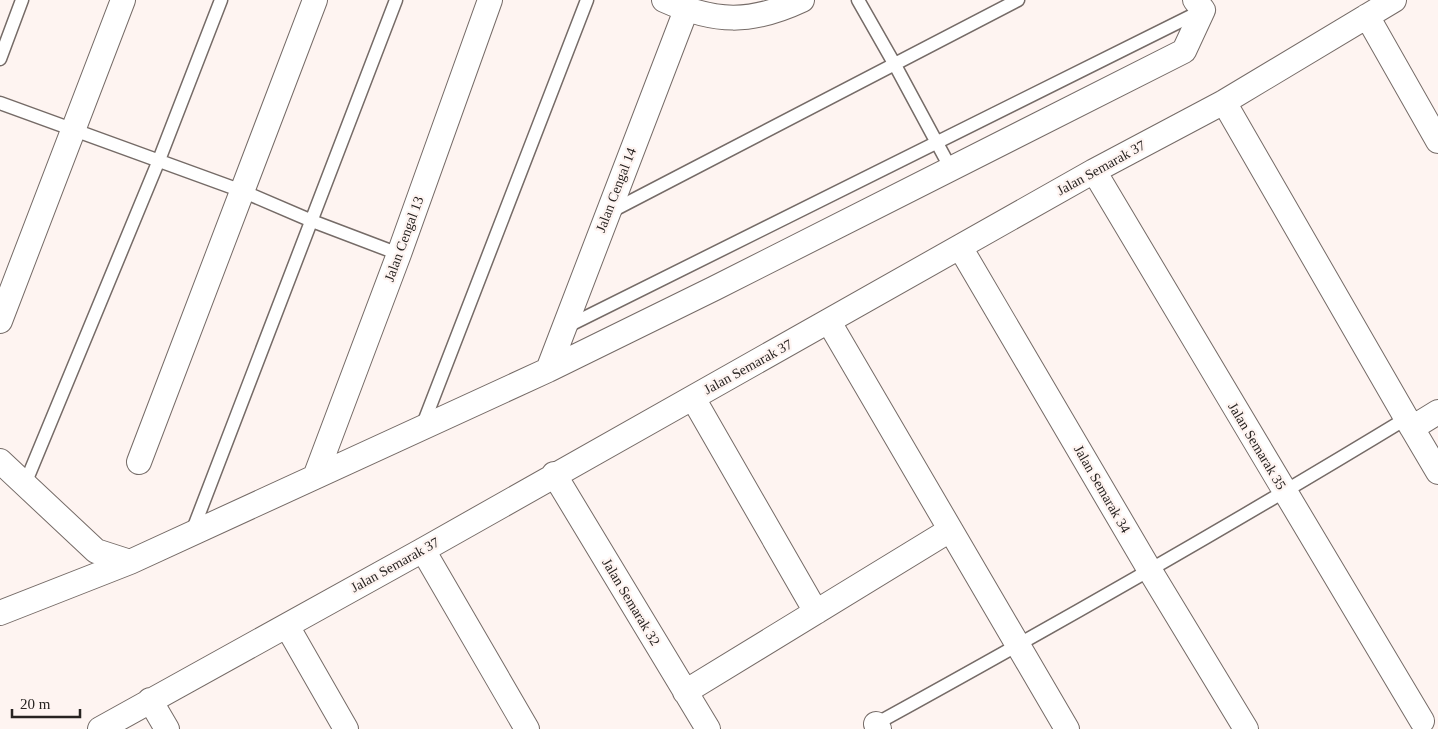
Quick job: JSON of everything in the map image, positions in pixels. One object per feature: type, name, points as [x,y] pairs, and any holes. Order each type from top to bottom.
[{"type":"street","points":[[0,320],[123,0]]},
{"type":"street","points":[[139,462],[315,0]]},
{"type":"street","name":"Jalan Cengal 13","points":[[315,477],[490,0]]},
{"type":"street","points":[[664,0],[686,10],[727,19],[756,16],[789,2]]},
{"type":"street","name":"Jalan Semarak 37","points":[[100,729],[423,550],[554,474],[829,322],[1094,171],[1224,102],[1394,0]]},
{"type":"street","points":[[0,613],[191,536],[548,370],[715,288],[1184,51],[1199,5]]},
{"type":"street","name":"Jalan Cengal 14","points":[[548,370],[686,10]]},
{"type":"street","points":[[1367,16],[1438,141]]},
{"type":"street","points":[[1224,102],[1438,472]]},
{"type":"street","name":"Jalan Semarak 35","points":[[1094,171],[1422,720]]},
{"type":"street","name":"Jalan Semarak 34","points":[[960,247],[1149,569],[1246,729]]},
{"type":"street","points":[[829,322],[1066,729]]},
{"type":"street","points":[[693,398],[816,612]]},
{"type":"street","points":[[1410,423],[1438,412]]},
{"type":"street","points":[[0,461],[96,551],[130,562]]},
{"type":"street","name":"Jalan Semarak 32","points":[[554,474],[708,729]]},
{"type":"street","points":[[685,692],[950,530]]},
{"type":"street","points":[[423,550],[527,729]]},
{"type":"street","points":[[286,626],[346,729]]},
{"type":"street","points":[[150,700],[167,729]]},
{"type":"lane","points":[[0,58],[22,0]]},
{"type":"lane","points":[[25,484],[159,160],[221,0]]},
{"type":"lane","points":[[191,536],[396,0]]},
{"type":"lane","points":[[422,427],[587,0]]},
{"type":"lane","points":[[858,0],[951,169]]},
{"type":"lane","points":[[607,214],[1018,0]]},
{"type":"lane","points":[[564,328],[937,143],[1199,5]]},
{"type":"lane","points":[[0,103],[242,191],[312,221],[398,254]]},
{"type":"lane","points":[[874,727],[1018,646],[1149,569],[1410,423]]}]
